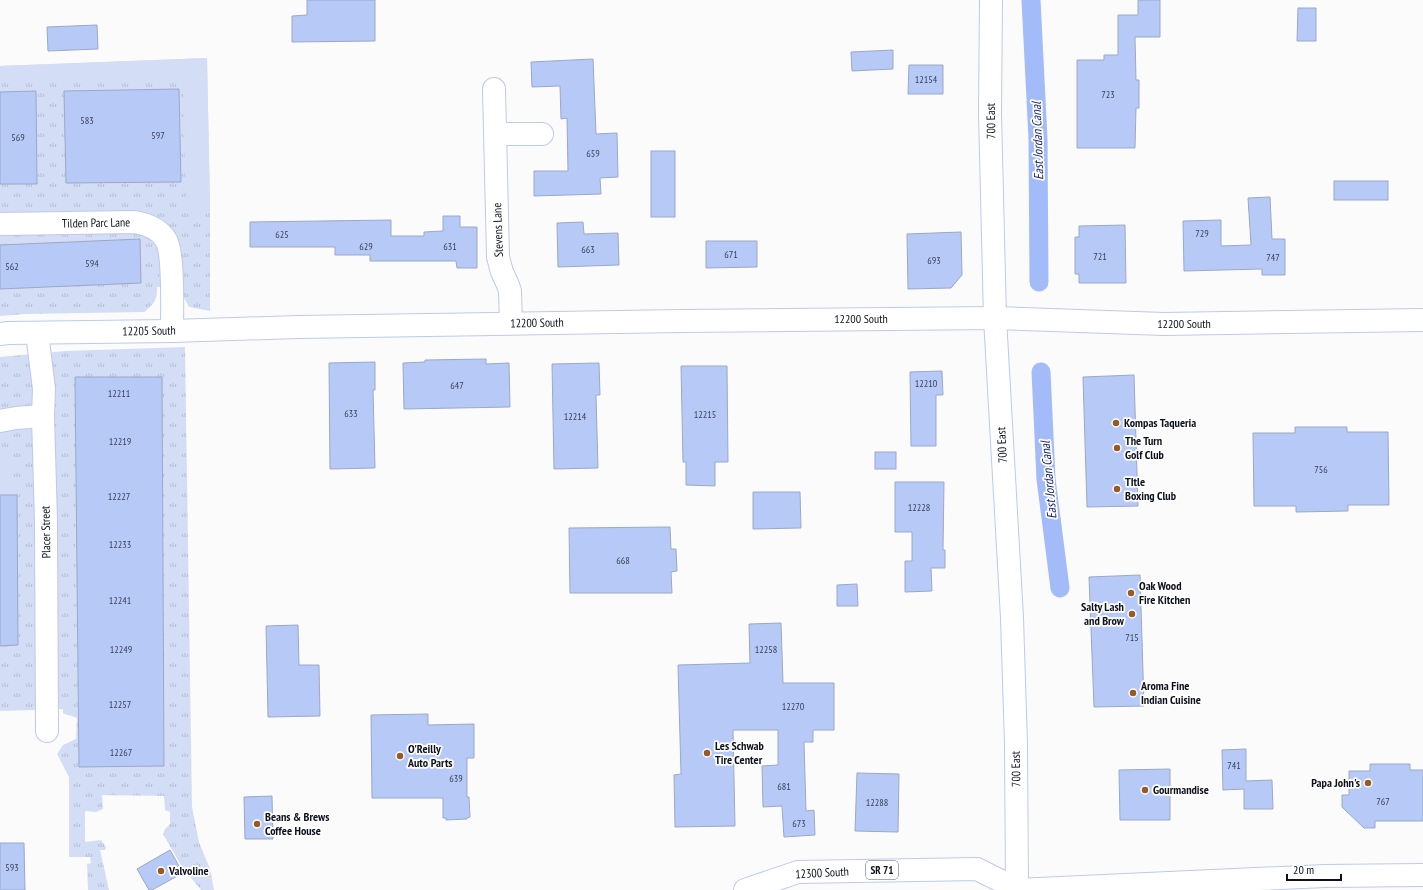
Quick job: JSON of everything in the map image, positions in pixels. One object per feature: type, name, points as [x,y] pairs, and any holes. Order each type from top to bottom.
[{"type":"street","name":"700 East","points":[[991,0],[990,114],[995,318],[1012,626],[1016,744],[1016,890]]},
{"type":"street","name":"Stevens Lane","points":[[494,89],[498,257],[502,272],[510,291],[511,324]]},
{"type":"street","points":[[496,134],[542,134]]},
{"type":"street","name":"Tilden Parc Lane","points":[[0,224],[134,222],[154,228],[165,238],[170,253],[172,331]]},
{"type":"street","name":"12200 South","points":[[298,328],[681,320],[995,318],[1164,324],[1423,320]]},
{"type":"street","name":"12205 South","points":[[0,334],[298,328]]},
{"type":"street","name":"Placer Street","points":[[37,333],[44,389],[46,731]]},
{"type":"street","points":[[0,421],[43,416]]},
{"type":"street","name":"12300 South","points":[[745,890],[798,872],[977,869],[1016,890],[1325,876],[1423,875]]},
{"type":"green space","points":[[207,58],[210,208],[210,311],[189,307],[180,288],[157,287],[155,301],[144,312],[25,314],[0,316],[0,66]]},
{"type":"green space","points":[[207,58],[210,208],[186,209],[183,81],[0,82],[0,66]]},
{"type":"green space","points":[[185,347],[192,807],[199,842],[210,869],[214,890],[201,890],[182,867],[163,834],[165,829],[170,824],[170,812],[165,810],[164,796],[102,795],[103,809],[96,812],[85,811],[85,842],[101,840],[106,847],[105,850],[100,850],[109,890],[88,890],[87,864],[91,863],[90,857],[69,857],[69,777],[57,754],[63,745],[76,739],[77,718],[63,713],[63,709],[0,711],[0,357],[66,351]]},
{"type":"green space","points":[[12,460],[11,488],[17,488],[17,495],[0,495],[0,463]]},
{"type":"building","points":[[307,0],[375,0],[375,41],[292,42],[292,16],[307,15]]},
{"type":"building","points":[[1138,0],[1160,0],[1160,37],[1135,37],[1136,80],[1139,80],[1139,108],[1136,108],[1135,148],[1077,148],[1077,60],[1104,60],[1104,55],[1118,55],[1118,15],[1138,15]]},
{"type":"building","points":[[1298,8],[1316,8],[1316,41],[1297,41]]},
{"type":"building","points":[[97,25],[98,49],[48,51],[47,27]]},
{"type":"building","points":[[893,50],[893,69],[852,71],[851,52]]},
{"type":"building","points":[[593,59],[596,134],[617,133],[618,177],[600,178],[601,194],[534,196],[534,171],[568,171],[567,118],[561,119],[560,86],[532,87],[531,62]]},
{"type":"building","points":[[909,65],[943,65],[943,94],[908,94]]},
{"type":"building","points":[[179,89],[181,182],[66,183],[64,91]]},
{"type":"building","points":[[36,91],[37,184],[0,184],[0,92]]},
{"type":"building","points":[[651,151],[675,151],[675,217],[651,217]]},
{"type":"building","points":[[1334,181],[1388,181],[1388,200],[1334,200]]},
{"type":"building","points":[[1270,197],[1272,239],[1285,239],[1285,275],[1262,275],[1262,269],[1184,271],[1183,221],[1221,220],[1221,246],[1251,245],[1248,198]]},
{"type":"building","points":[[443,216],[460,216],[460,227],[477,227],[477,268],[457,268],[456,261],[370,261],[370,255],[335,255],[335,247],[250,247],[250,222],[391,220],[391,236],[424,236],[424,232],[443,231]]},
{"type":"building","points":[[583,222],[584,234],[618,233],[619,265],[558,267],[557,223]]},
{"type":"building","points":[[1125,225],[1126,283],[1079,283],[1079,274],[1075,274],[1075,237],[1079,237],[1079,226]]},
{"type":"building","points":[[961,232],[962,275],[951,288],[908,289],[907,234]]},
{"type":"building","points":[[140,239],[141,283],[0,289],[0,245]]},
{"type":"building","points":[[706,241],[757,241],[757,267],[706,268]]},
{"type":"building","points":[[486,359],[486,364],[509,363],[510,407],[404,409],[403,363],[425,362],[425,360]]},
{"type":"building","points":[[375,362],[375,390],[373,390],[375,468],[330,469],[329,363]]},
{"type":"building","points":[[599,363],[600,395],[596,395],[598,468],[554,469],[552,364]]},
{"type":"building","points":[[681,366],[727,366],[728,462],[715,462],[715,486],[686,485],[686,462],[683,462]]},
{"type":"building","points":[[942,371],[943,395],[936,395],[936,446],[911,446],[910,372]]},
{"type":"building","points":[[1134,375],[1138,506],[1087,507],[1083,377]]},
{"type":"building","points":[[75,377],[162,377],[164,766],[79,767]]},
{"type":"building","points":[[1295,427],[1347,427],[1347,432],[1388,432],[1389,505],[1348,505],[1348,511],[1296,512],[1296,506],[1254,506],[1253,433],[1295,433]]},
{"type":"building","points":[[875,452],[896,452],[896,469],[875,469]]},
{"type":"building","points":[[895,482],[944,482],[943,550],[945,550],[945,568],[931,568],[932,591],[905,592],[905,561],[912,561],[912,532],[895,532]]},
{"type":"building","points":[[753,492],[800,492],[801,528],[753,529]]},
{"type":"building","points":[[0,495],[17,495],[18,645],[0,646]]},
{"type":"building","points":[[670,527],[671,549],[676,549],[677,571],[671,572],[672,593],[570,593],[569,528]]},
{"type":"building","points":[[1140,575],[1144,706],[1094,707],[1089,577]]},
{"type":"building","points":[[857,584],[858,606],[837,606],[837,585]]},
{"type":"building","points":[[781,623],[783,683],[834,683],[834,730],[813,730],[813,742],[804,742],[806,811],[814,810],[815,835],[784,837],[782,806],[763,807],[762,766],[778,765],[778,730],[733,730],[735,826],[675,827],[674,775],[681,774],[678,665],[750,663],[749,624]]},
{"type":"building","points":[[298,625],[299,665],[319,665],[320,716],[268,717],[266,626]]},
{"type":"building","points":[[428,714],[428,725],[474,724],[474,758],[467,758],[467,797],[469,797],[470,817],[467,819],[446,820],[446,818],[443,818],[443,798],[372,798],[371,715]]},
{"type":"building","points":[[1246,749],[1246,781],[1272,780],[1273,809],[1244,809],[1244,789],[1223,790],[1222,750]]},
{"type":"building","points":[[1370,764],[1410,764],[1410,770],[1423,770],[1423,821],[1375,821],[1375,828],[1364,828],[1342,807],[1342,795],[1349,795],[1349,771],[1370,771]]},
{"type":"building","points":[[1170,769],[1170,820],[1120,820],[1119,770]]},
{"type":"building","points":[[857,773],[899,774],[898,832],[855,831]]},
{"type":"building","points":[[272,796],[273,839],[245,839],[244,797]]},
{"type":"building","points":[[0,843],[24,843],[25,890],[0,890]]},
{"type":"building","points":[[170,850],[183,873],[152,890],[149,890],[137,869]]},
{"type":"waterway","name":"East Jordan Canal","points":[[1031,0],[1038,139],[1039,282]]},
{"type":"waterway","name":"East Jordan Canal","points":[[1041,372],[1046,479],[1060,588]]},
{"type":"place","name":"Kompas Taqueria","points":[[1116,423]]},
{"type":"place","name":"The Turn Golf Club","points":[[1117,448]]},
{"type":"place","name":"TItle Boxing Club","points":[[1117,489]]},
{"type":"place","name":"Oak Wood Fire Kitchen","points":[[1131,593]]},
{"type":"place","name":"Salty Lash and Brow","points":[[1132,614]]},
{"type":"place","name":"Aroma Fine Indian Cuisine","points":[[1133,693]]},
{"type":"place","name":"Les Schwab Tire Center","points":[[707,753]]},
{"type":"place","name":"O'Reilly Auto Parts","points":[[400,756]]},
{"type":"place","name":"Papa John's","points":[[1368,783]]},
{"type":"place","name":"Gourmandise","points":[[1145,790]]},
{"type":"place","name":"Beans & Brews Coffee House","points":[[257,824]]},
{"type":"place","name":"Valvoline","points":[[161,871]]}]
